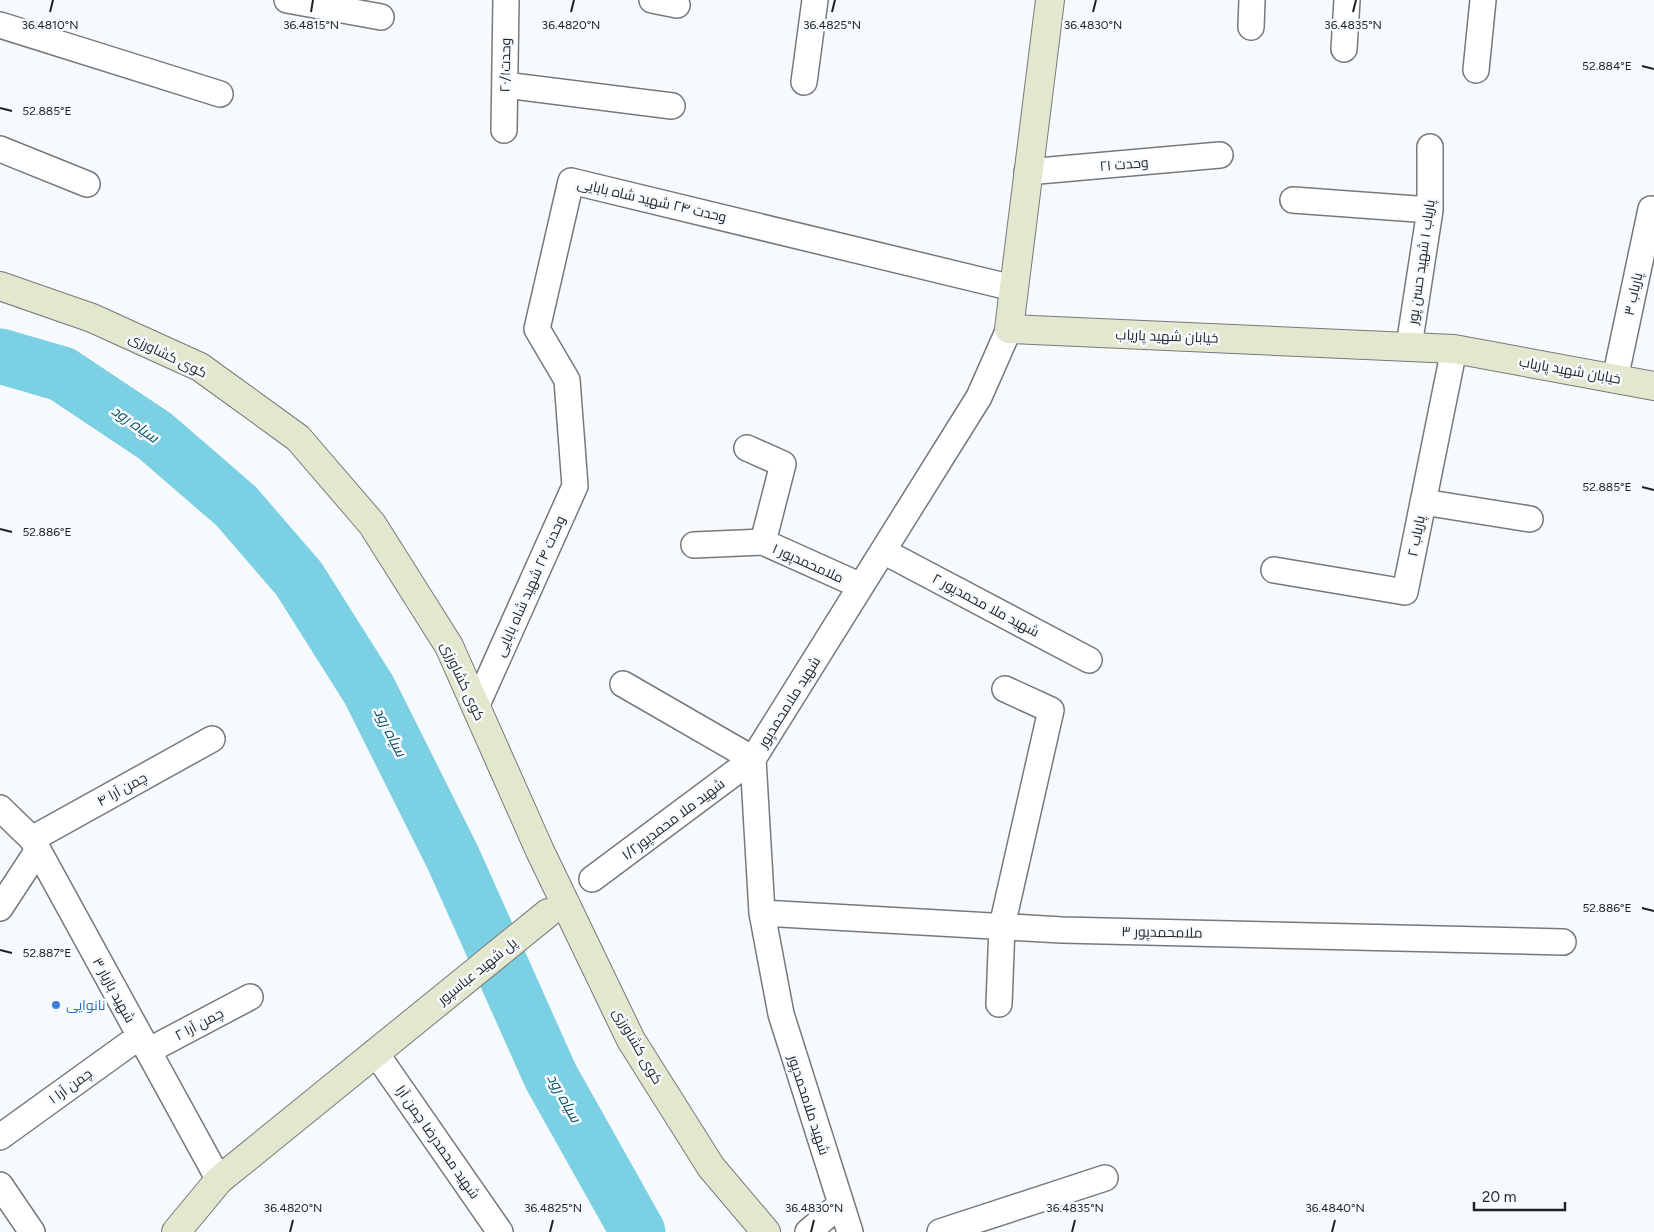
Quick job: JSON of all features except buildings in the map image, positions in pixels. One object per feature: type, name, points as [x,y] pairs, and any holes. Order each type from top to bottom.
[{"type":"street","points":[[287,0],[382,17]]},
{"type":"street","name":"وحدت۲۰/۱","points":[[504,130],[506,0]]},
{"type":"street","points":[[652,0],[677,5]]},
{"type":"street","points":[[804,82],[815,0]]},
{"type":"street","points":[[1009,329],[1027,172],[1050,0]]},
{"type":"street","points":[[1251,27],[1252,0]]},
{"type":"street","points":[[1344,48],[1347,0]]},
{"type":"street","points":[[1476,70],[1483,0]]},
{"type":"street","points":[[0,25],[220,94]]},
{"type":"street","points":[[505,84],[672,106]]},
{"type":"street","name":"پاریاب ۱ شهید حسن پور","points":[[1409,346],[1430,210],[1430,146]]},
{"type":"street","points":[[0,149],[87,184]]},
{"type":"street","name":"وحدت ۲۱","points":[[1027,172],[1220,155]]},
{"type":"street","name":"وحدت ۲۴ شهید شاه بابایی","points":[[476,707],[575,486],[567,380],[537,329],[571,181],[1013,288]]},
{"type":"street","points":[[1293,200],[1430,210]]},
{"type":"street","name":"پاریاب ۳","points":[[1615,379],[1651,209]]},
{"type":"street","name":"کوی کشاورزی","points":[[0,286],[92,318],[200,367],[298,438],[372,524],[449,646],[540,851],[556,908],[631,1040],[712,1167],[766,1232]]},
{"type":"street","name":"خیابان شهید پاریاب","points":[[1009,329],[1454,349],[1654,386]]},
{"type":"street","name":"شهید ملامحمدپور","points":[[850,1232],[781,1014],[762,913],[753,759],[979,397],[1009,329]]},
{"type":"street","name":"پاریاب ۲","points":[[1274,570],[1405,592],[1454,349]]},
{"type":"street","points":[[747,448],[784,464],[763,542]]},
{"type":"street","points":[[1423,502],[1530,519]]},
{"type":"street","name":"ملامحمدپور ۱","points":[[694,545],[763,542],[860,586]]},
{"type":"street","name":"شهید ملا محمدپور ۲","points":[[883,551],[1089,660]]},
{"type":"street","points":[[623,684],[753,759]]},
{"type":"street","points":[[999,1004],[1002,926],[1050,710],[1005,689]]},
{"type":"street","name":"چمن آرا ۴","points":[[35,844],[212,739]]},
{"type":"street","name":"شهید ملا محمدپور۱/۲","points":[[592,879],[753,759]]},
{"type":"street","name":"شهید بازیار ۳","points":[[0,808],[35,844],[219,1180]]},
{"type":"street","points":[[0,908],[35,844]]},
{"type":"street","name":"پل شهید عباسپور","points":[[176,1232],[219,1180],[375,1052],[556,908]]},
{"type":"street","name":"ملامحمدپور ۳","points":[[762,913],[1062,930],[1563,942]]},
{"type":"street","name":"چمن آرا ۲","points":[[144,1044],[250,997]]},
{"type":"street","name":"چمن آرا ۱","points":[[0,1137],[144,1044]]},
{"type":"street","name":"شهید محمدرضا چمن آرا","points":[[375,1052],[500,1232]]},
{"type":"street","points":[[940,1232],[1105,1178]]},
{"type":"street","points":[[0,1185],[32,1232]]},
{"type":"street","points":[[808,1232],[841,1204]]},
{"type":"waterway","name":"سیاه رود","points":[[0,356],[62,374],[155,436],[236,506],[299,579],[369,690],[453,858],[551,1077],[638,1232]]},
{"type":"place","name":"نانوایی","points":[[56,1005]]}]
